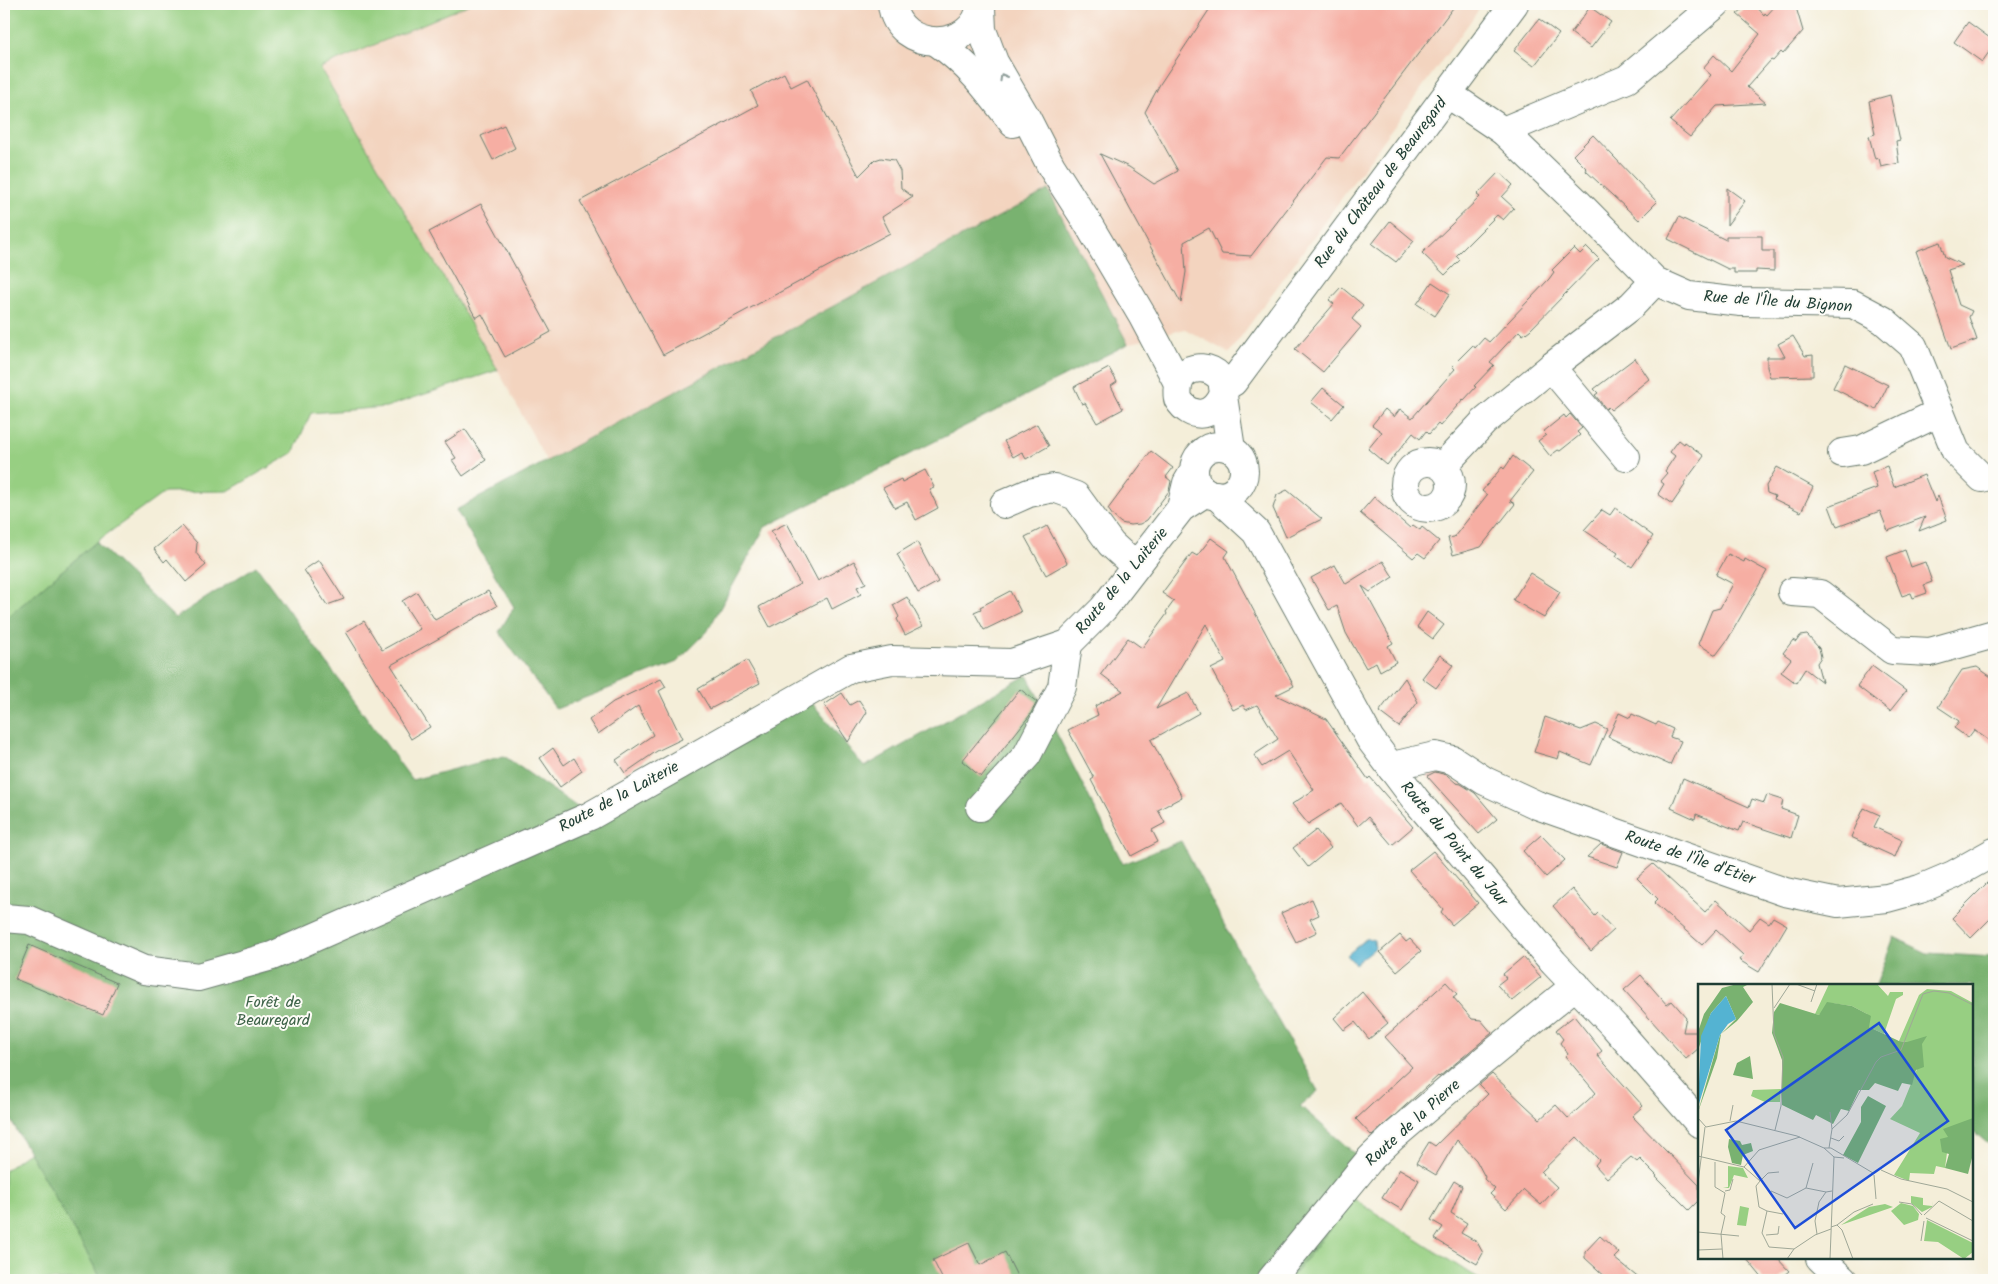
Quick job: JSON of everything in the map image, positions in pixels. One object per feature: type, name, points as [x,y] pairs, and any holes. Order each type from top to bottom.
[{"type":"street","points":[[892,4],[892,13],[905,30],[920,40],[938,42],[957,38],[972,26],[981,6]]},
{"type":"street","name":"Rue du Château de Beauregard","points":[[1206,380],[1232,362],[1247,361],[1514,4]]},
{"type":"street","points":[[1503,132],[1628,79],[1716,4]]},
{"type":"street","points":[[981,6],[982,30],[994,62],[1026,117],[1051,166],[1087,222],[1143,317],[1206,380],[1219,404],[1205,414],[1196,414],[1188,411]]},
{"type":"street","points":[[938,42],[975,74],[1051,166]]},
{"type":"street","name":"Rue de l'Île du Bignon","points":[[1448,94],[1503,132],[1578,203],[1655,281],[1689,296],[1741,302],[1853,304],[1883,320],[1913,346],[1956,452],[1982,478]]},
{"type":"street","points":[[1443,466],[1484,422],[1551,367],[1632,305],[1655,281]]},
{"type":"street","points":[[1551,367],[1626,457]]},
{"type":"street","points":[[1206,380],[1231,449],[1242,460],[1243,476],[1240,484],[1233,491],[1225,495],[1203,479],[1188,411],[1178,399],[1206,380]]},
{"type":"street","points":[[1842,453],[1861,450],[1940,412]]},
{"type":"street","points":[[1203,479],[1204,450],[1213,446],[1231,449]]},
{"type":"street","name":"Route du Point du Jour","points":[[1243,476],[1256,532],[1370,739],[1428,814],[1698,1122]]},
{"type":"street","name":"Route de la Laiterie","points":[[4,918],[28,920],[144,970],[198,977],[272,956],[590,816],[851,668],[892,660],[1012,663],[1068,644],[1102,609],[1181,508],[1187,483],[1203,479]]},
{"type":"street","name":"Route du Point du Jour","points":[[1203,479],[1256,532]]},
{"type":"street","points":[[1004,504],[1028,493],[1054,488],[1076,496],[1111,544],[1135,566]]},
{"type":"street","points":[[1792,592],[1820,594],[1892,650],[1930,652],[1994,634]]},
{"type":"street","points":[[980,807],[1027,754],[1062,687],[1068,644]]},
{"type":"street","name":"Route de l'Île d'Etier","points":[[1392,769],[1401,764],[1435,756],[1453,760],[1485,780],[1537,805],[1808,898],[1838,902],[1887,898],[1920,889],[1994,852]]},
{"type":"street","name":"Route de la Pierre","points":[[1271,1280],[1371,1158],[1431,1105],[1576,985]]},
{"type":"street","points":[[1821,1259],[1842,1280]]},
{"type":"shaded area","points":[[470,4],[1483,4],[1229,353],[1185,329],[1128,344],[1048,190],[547,462],[498,370],[320,68]]},
{"type":"green space","points":[[4,4],[470,4],[320,68],[498,370],[386,407],[311,413],[293,453],[228,491],[165,492],[96,542],[4,620]]},
{"type":"green space","points":[[1048,190],[1128,344],[765,527],[707,632],[677,662],[556,709],[499,632],[514,607],[456,510]]},
{"type":"green space","name":"Forêt de Beauregard","points":[[96,542],[175,618],[256,566],[412,780],[504,756],[590,816],[805,694],[864,767],[1027,675],[1123,864],[1181,841],[1228,932],[1318,1091],[1300,1106],[1360,1158],[1354,1199],[1289,1280],[102,1280],[4,1108],[4,620]]},
{"type":"green space","points":[[1894,937],[1927,953],[1994,957],[1994,1149],[1973,1131],[1973,984],[1876,984]]},
{"type":"green space","points":[[29,1152],[102,1280],[4,1280],[4,1171]]},
{"type":"green space","points":[[1354,1199],[1480,1280],[1289,1280]]},
{"type":"water","points":[[1367,938],[1374,940],[1375,948],[1355,964],[1347,955]]},
{"type":"building","points":[[1213,4],[1456,4],[1339,158],[1327,157],[1251,256],[1222,254],[1209,228],[1184,242],[1186,272],[1181,303],[1100,154],[1129,167],[1154,184],[1178,171],[1145,112],[1160,84]]},
{"type":"building","points":[[1749,4],[1754,4],[1764,15],[1765,13],[1767,15],[1777,4],[1795,4],[1803,31],[1783,54],[1781,52],[1773,61],[1771,60],[1747,87],[1766,103],[1717,106],[1690,137],[1670,121],[1711,75],[1703,68],[1714,55],[1731,71],[1760,34],[1737,14]]},
{"type":"building","points":[[1590,7],[1611,22],[1591,48],[1571,33]]},
{"type":"building","points":[[1539,19],[1559,34],[1534,66],[1514,51]]},
{"type":"building","points":[[1968,22],[1994,41],[1994,45],[1982,62],[1954,42]]},
{"type":"building","points":[[784,73],[791,87],[807,79],[859,176],[875,160],[881,158],[894,160],[900,171],[901,188],[913,197],[882,217],[890,233],[663,355],[580,201],[758,105],[751,91]]},
{"type":"building","points":[[1890,95],[1900,140],[1896,141],[1899,163],[1881,167],[1879,158],[1875,159],[1869,136],[1875,134],[1869,101]]},
{"type":"building","points":[[504,125],[515,148],[493,160],[481,136]]},
{"type":"building","points":[[1593,135],[1657,202],[1639,220],[1586,171],[1587,169],[1573,155]]},
{"type":"building","points":[[1499,172],[1513,185],[1502,197],[1514,208],[1503,220],[1497,215],[1456,256],[1460,260],[1445,275],[1422,253],[1480,197],[1477,195]]},
{"type":"building","points":[[1727,188],[1745,201],[1727,225]]},
{"type":"building","points":[[481,204],[551,332],[505,357],[482,314],[476,318],[429,232]]},
{"type":"building","points":[[1679,217],[1726,240],[1726,236],[1762,236],[1762,251],[1774,251],[1774,271],[1756,270],[1756,273],[1734,273],[1734,269],[1728,269],[1668,239]]},
{"type":"building","points":[[1390,221],[1414,241],[1396,262],[1372,244]]},
{"type":"building","points":[[1940,242],[1945,257],[1963,265],[1948,270],[1959,305],[1972,311],[1969,317],[1977,340],[1951,349],[1916,251]]},
{"type":"building","points":[[1587,247],[1599,259],[1530,330],[1523,335],[1519,331],[1490,362],[1494,365],[1474,386],[1476,387],[1440,426],[1438,424],[1429,434],[1426,431],[1420,439],[1413,433],[1387,465],[1368,449],[1382,432],[1372,425],[1385,409],[1394,417],[1400,409],[1412,418],[1455,369],[1452,366],[1473,345],[1475,348],[1484,338],[1489,342],[1549,279],[1554,272],[1552,270],[1574,248],[1580,254]]},
{"type":"building","points":[[1432,282],[1450,294],[1435,316],[1417,304]]},
{"type":"building","points":[[1341,287],[1363,305],[1352,319],[1361,327],[1323,372],[1295,349],[1334,304],[1329,300]]},
{"type":"building","points":[[1793,336],[1805,356],[1813,355],[1813,376],[1770,377],[1767,357],[1785,357],[1778,344]]},
{"type":"building","points":[[1635,358],[1649,379],[1611,410],[1608,407],[1606,409],[1595,395],[1598,393],[1594,389]]},
{"type":"building","points":[[1845,364],[1888,385],[1876,410],[1833,388]]},
{"type":"building","points":[[1109,368],[1117,382],[1111,386],[1123,409],[1097,423],[1085,403],[1082,404],[1074,387]]},
{"type":"building","points":[[1323,388],[1344,405],[1332,419],[1311,402]]},
{"type":"building","points":[[1570,414],[1582,428],[1577,432],[1580,435],[1560,451],[1558,450],[1550,456],[1538,441],[1546,435],[1543,432],[1564,415],[1566,418]]},
{"type":"building","points":[[1037,424],[1049,446],[1026,459],[1022,452],[1013,457],[1004,441]]},
{"type":"building","points":[[465,429],[486,460],[463,476],[452,460],[456,458],[445,442]]},
{"type":"building","points":[[1679,440],[1684,444],[1685,442],[1704,456],[1684,483],[1685,485],[1672,504],[1658,494],[1664,484],[1660,481],[1667,473],[1665,471],[1675,456],[1670,452]]},
{"type":"building","points":[[1151,451],[1173,468],[1166,477],[1171,481],[1169,491],[1147,520],[1140,524],[1130,525],[1121,523],[1108,509]]},
{"type":"building","points":[[1513,456],[1533,472],[1510,501],[1515,504],[1481,547],[1453,555],[1448,538],[1454,537],[1487,495],[1482,491],[1502,467],[1504,469]]},
{"type":"building","points":[[1887,466],[1894,487],[1924,475],[1935,502],[1938,496],[1947,520],[1919,531],[1925,517],[1888,531],[1880,511],[1837,527],[1829,506],[1877,488],[1872,472]]},
{"type":"building","points":[[1777,467],[1813,487],[1801,512],[1774,499],[1775,496],[1767,493],[1766,486]]},
{"type":"building","points":[[925,470],[934,487],[929,489],[938,508],[916,520],[907,502],[895,508],[883,488],[901,479],[902,482]]},
{"type":"building","points":[[1287,490],[1322,519],[1286,537],[1273,508],[1277,495]]},
{"type":"building","points":[[1374,497],[1410,528],[1413,525],[1420,530],[1422,527],[1439,541],[1425,558],[1418,553],[1413,558],[1360,513]]},
{"type":"building","points":[[1615,508],[1653,536],[1632,567],[1616,556],[1618,553],[1584,530],[1602,510],[1610,515]]},
{"type":"building","points":[[787,523],[818,581],[854,561],[866,583],[857,587],[861,594],[832,609],[827,598],[770,627],[759,607],[800,584],[771,531]]},
{"type":"building","points":[[182,526],[197,543],[196,553],[206,565],[186,582],[167,559],[164,562],[154,549]]},
{"type":"building","points":[[1047,526],[1067,563],[1046,575],[1025,537]]},
{"type":"building","points":[[1211,538],[1229,551],[1225,557],[1294,686],[1276,695],[1326,719],[1368,779],[1370,777],[1413,827],[1392,845],[1368,817],[1358,826],[1341,803],[1308,824],[1292,804],[1314,790],[1288,751],[1262,767],[1254,755],[1278,739],[1257,705],[1246,710],[1243,705],[1233,710],[1211,669],[1225,662],[1206,624],[1156,709],[1188,693],[1199,713],[1151,740],[1182,797],[1158,810],[1165,823],[1152,830],[1158,842],[1131,856],[1091,780],[1094,778],[1068,730],[1098,715],[1095,706],[1123,691],[1101,674],[1128,638],[1142,648],[1167,614],[1166,612],[1174,601],[1162,593],[1192,553],[1197,556]]},
{"type":"building","points":[[917,542],[938,582],[918,593],[897,554]]},
{"type":"building","points":[[1905,550],[1911,567],[1925,562],[1932,582],[1924,585],[1927,593],[1913,598],[1911,593],[1902,596],[1887,557]]},
{"type":"building","points":[[1728,554],[1744,562],[1745,559],[1767,571],[1728,639],[1716,655],[1698,644],[1712,610],[1720,608],[1733,584],[1716,575]]},
{"type":"building","points":[[319,560],[344,599],[327,605],[304,570]]},
{"type":"building","points":[[1383,561],[1393,577],[1370,592],[1362,586],[1393,643],[1388,646],[1396,662],[1380,671],[1376,662],[1366,668],[1346,633],[1337,606],[1329,610],[1311,578],[1335,565],[1346,584]]},
{"type":"building","points":[[1530,573],[1560,592],[1544,618],[1513,600]]},
{"type":"building","points":[[488,591],[497,606],[391,665],[430,727],[411,739],[346,632],[364,621],[382,650],[420,629],[402,601],[417,592],[435,620]]},
{"type":"building","points":[[1010,591],[1021,612],[984,630],[974,612]]},
{"type":"building","points":[[907,597],[923,626],[905,635],[893,605]]},
{"type":"building","points":[[1427,612],[1444,625],[1433,639],[1417,627]]},
{"type":"building","points":[[1807,635],[1819,648],[1821,657],[1817,663],[1822,682],[1805,669],[1796,683],[1781,672],[1791,659],[1783,653],[1793,640],[1796,642],[1800,636]]},
{"type":"building","points":[[1440,655],[1453,665],[1436,688],[1422,678]]},
{"type":"building","points":[[747,660],[760,683],[710,709],[698,689]]},
{"type":"building","points":[[1872,666],[1906,691],[1890,711],[1857,686]]},
{"type":"building","points":[[1977,667],[1994,679],[1994,744],[1974,730],[1968,738],[1954,728],[1959,721],[1938,707],[1962,670]]},
{"type":"building","points":[[1405,678],[1418,702],[1399,727],[1379,712]]},
{"type":"building","points":[[661,679],[666,687],[659,691],[682,739],[657,751],[625,773],[616,760],[653,735],[638,706],[598,734],[589,720],[613,702]]},
{"type":"building","points":[[1020,689],[1037,702],[1030,715],[981,777],[962,761]]},
{"type":"building","points":[[842,693],[850,705],[859,700],[867,712],[848,742],[824,705]]},
{"type":"building","points":[[1619,713],[1630,718],[1632,714],[1656,725],[1658,722],[1673,729],[1670,737],[1681,741],[1670,765],[1608,737]]},
{"type":"building","points":[[1545,717],[1581,730],[1596,724],[1607,729],[1591,765],[1560,752],[1558,759],[1534,752]]},
{"type":"building","points":[[553,748],[564,765],[574,758],[582,771],[560,787],[540,758]]},
{"type":"building","points":[[1435,772],[1447,775],[1456,783],[1475,793],[1497,819],[1479,834],[1427,776]]},
{"type":"building","points":[[1683,778],[1749,807],[1752,799],[1764,803],[1767,795],[1783,800],[1781,809],[1798,815],[1791,838],[1743,822],[1739,831],[1696,814],[1695,819],[1671,808]]},
{"type":"building","points":[[1864,808],[1880,815],[1874,827],[1902,840],[1895,857],[1851,837]]},
{"type":"building","points":[[1316,830],[1331,848],[1308,867],[1293,848]]},
{"type":"building","points":[[1541,835],[1565,860],[1546,877],[1523,851]]},
{"type":"building","points":[[1601,844],[1623,852],[1617,867],[1587,857]]},
{"type":"building","points":[[1433,851],[1478,903],[1452,925],[1441,912],[1443,909],[1409,870]]},
{"type":"building","points":[[1653,864],[1705,912],[1716,900],[1749,930],[1760,917],[1769,923],[1773,917],[1787,925],[1759,972],[1739,960],[1743,955],[1716,930],[1702,945],[1654,903],[1658,899],[1637,878]]},
{"type":"building","points":[[1994,876],[1994,915],[1971,938],[1952,918]]},
{"type":"building","points":[[1572,889],[1595,916],[1598,913],[1614,930],[1591,951],[1553,906]]},
{"type":"building","points":[[1312,899],[1319,915],[1310,919],[1317,932],[1296,942],[1281,913]]},
{"type":"building","points":[[1400,935],[1406,942],[1410,939],[1421,951],[1397,971],[1380,952]]},
{"type":"building","points":[[29,945],[117,983],[103,1015],[15,979]]},
{"type":"building","points":[[1523,957],[1541,977],[1512,1001],[1497,985],[1506,978],[1503,974]]},
{"type":"building","points":[[1641,975],[1667,1005],[1672,1001],[1686,1017],[1683,1032],[1698,1032],[1698,1049],[1686,1059],[1624,990]]},
{"type":"building","points":[[1446,982],[1457,994],[1453,997],[1472,1019],[1481,1020],[1492,1033],[1438,1076],[1372,1136],[1356,1119],[1412,1067],[1385,1037]]},
{"type":"building","points":[[1362,992],[1388,1023],[1369,1039],[1355,1022],[1344,1030],[1334,1018]]},
{"type":"building","points":[[1574,1016],[1602,1051],[1597,1055],[1643,1106],[1632,1116],[1698,1184],[1698,1201],[1689,1210],[1640,1159],[1637,1162],[1631,1157],[1607,1178],[1595,1165],[1599,1160],[1577,1137],[1541,1172],[1557,1187],[1541,1205],[1524,1190],[1506,1209],[1490,1194],[1495,1189],[1484,1179],[1485,1177],[1476,1160],[1457,1140],[1436,1175],[1416,1163],[1429,1142],[1435,1146],[1488,1094],[1479,1085],[1492,1074],[1540,1119],[1556,1105],[1568,1118],[1596,1093],[1565,1056],[1568,1054],[1560,1043],[1563,1039],[1556,1030]]},
{"type":"building","points":[[1400,1169],[1419,1180],[1402,1210],[1382,1198]]},
{"type":"building","points":[[1454,1181],[1462,1186],[1451,1213],[1467,1223],[1461,1233],[1477,1242],[1483,1253],[1477,1264],[1435,1239],[1443,1227],[1431,1220]]},
{"type":"building","points":[[1600,1236],[1619,1253],[1614,1258],[1641,1280],[1609,1280],[1585,1258],[1585,1252]]},
{"type":"building","points":[[969,1243],[980,1265],[1005,1252],[1019,1280],[943,1280],[933,1260]]},
{"type":"building","points":[[1747,1259],[1778,1259],[1789,1271],[1778,1280],[1764,1280]]}]
